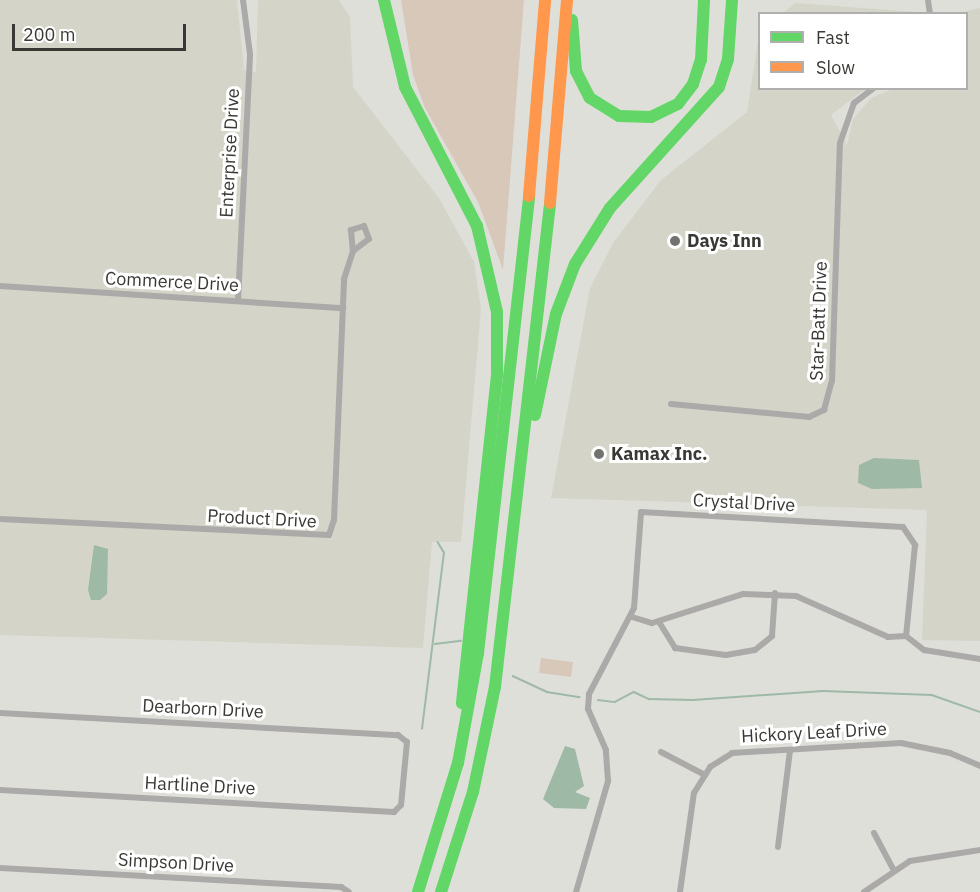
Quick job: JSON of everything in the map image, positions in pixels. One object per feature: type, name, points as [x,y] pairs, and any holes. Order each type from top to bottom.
[{"type":"highway","points":[[384,0],[405,87],[477,226],[497,312],[498,375],[451,789]]},
{"type":"highway","points":[[418,892],[451,789],[478,653],[513,365],[545,0]]},
{"type":"highway","points":[[441,892],[485,740],[518,502],[551,210],[567,0]]},
{"type":"highway","points":[[572,0],[574,62],[581,86],[605,110],[634,119],[665,112],[693,84],[701,60],[704,0]]},
{"type":"highway","points":[[518,502],[552,330],[569,276],[610,208],[719,87],[728,59],[732,0]]},
{"type":"street","name":"Enterprise Drive","points":[[238,301],[250,54],[247,8],[243,0]]},
{"type":"street","name":"Enterprise Drive","points":[[247,8],[250,0]]},
{"type":"street","name":"Star-Batt Drive","points":[[671,404],[809,417],[824,410],[832,381],[840,143],[851,109],[872,90]]},
{"type":"street","points":[[343,308],[347,263],[353,251]]},
{"type":"street","name":"Commerce Drive","points":[[0,286],[343,308]]},
{"type":"street","name":"Product Drive","points":[[0,519],[325,537],[334,520],[343,308]]},
{"type":"street","name":"Crystal Drive","points":[[632,617],[641,512],[894,524],[913,538],[906,636]]},
{"type":"street","points":[[658,622],[675,648],[726,655],[755,650],[772,636],[775,593]]},
{"type":"street","points":[[576,892],[608,781],[606,750],[588,709],[589,694],[632,617],[658,622],[715,600],[775,593],[833,608],[888,637],[906,636],[924,650],[980,659]]},
{"type":"street","name":"Dearborn Drive","points":[[0,713],[405,737],[398,810]]},
{"type":"street","name":"Hickory Leaf Drive","points":[[703,774],[732,753],[901,743],[950,753],[980,766]]},
{"type":"street","points":[[778,846],[790,751]]},
{"type":"street","points":[[661,752],[703,774],[691,806],[680,892]]},
{"type":"street","name":"Hartline Drive","points":[[0,790],[398,810]]},
{"type":"street","points":[[874,833],[893,868]]},
{"type":"street","points":[[864,892],[893,868],[980,850]]},
{"type":"street","name":"Simpson Drive","points":[[0,868],[341,887],[349,892]]},
{"type":"shaded area","points":[[0,0],[237,0],[244,70],[256,72],[258,0],[339,0],[350,17],[353,87],[439,198],[474,262],[481,309],[461,542],[432,542],[423,648],[0,635]]},
{"type":"shaded area","points":[[401,0],[524,0],[503,270],[478,202],[425,108],[413,75]]},
{"type":"shaded area","points":[[795,3],[917,12],[784,12]]},
{"type":"shaded area","points":[[980,8],[980,641],[922,640],[927,510],[551,498],[590,288],[613,243],[661,180],[747,112],[758,41],[758,90],[864,90],[831,115],[847,145],[853,119],[871,98],[891,90],[968,90],[968,12],[962,12]]},
{"type":"shaded area","points":[[874,458],[919,460],[922,488],[872,489],[858,483],[859,465]]},
{"type":"shaded area","points":[[94,545],[108,549],[107,594],[100,600],[91,600],[88,590]]},
{"type":"shaded area","points":[[541,658],[573,662],[571,677],[539,673]]},
{"type":"shaded area","points":[[565,746],[575,749],[584,786],[575,792],[590,798],[586,809],[554,808],[543,799]]},
{"type":"waterway","points":[[422,729],[444,553],[438,543]]},
{"type":"waterway","points":[[435,644],[461,641]]},
{"type":"waterway","points":[[513,676],[547,692],[580,697]]},
{"type":"waterway","points":[[598,700],[615,702],[634,692],[649,699],[693,700],[823,691],[932,695],[980,712]]},
{"type":"traffic: fast","points":[[384,0],[405,87],[477,226],[497,312],[497,375],[462,703]]},
{"type":"traffic: fast","points":[[572,20],[576,71],[590,98],[619,116],[651,117],[678,104],[693,84],[701,60],[704,0]]},
{"type":"traffic: fast","points":[[535,415],[556,314],[575,264],[610,208],[719,87],[728,59],[732,0]]},
{"type":"traffic: fast","points":[[418,892],[458,763],[478,653],[529,196]]},
{"type":"traffic: fast","points":[[441,892],[473,792],[495,687],[550,203]]},
{"type":"traffic: slow","points":[[529,196],[545,0]]},
{"type":"traffic: slow","points":[[550,203],[567,0]]},
{"type":"place","name":"Days Inn","points":[[675,241]]},
{"type":"place","name":"Kamax Inc.","points":[[599,454]]}]
